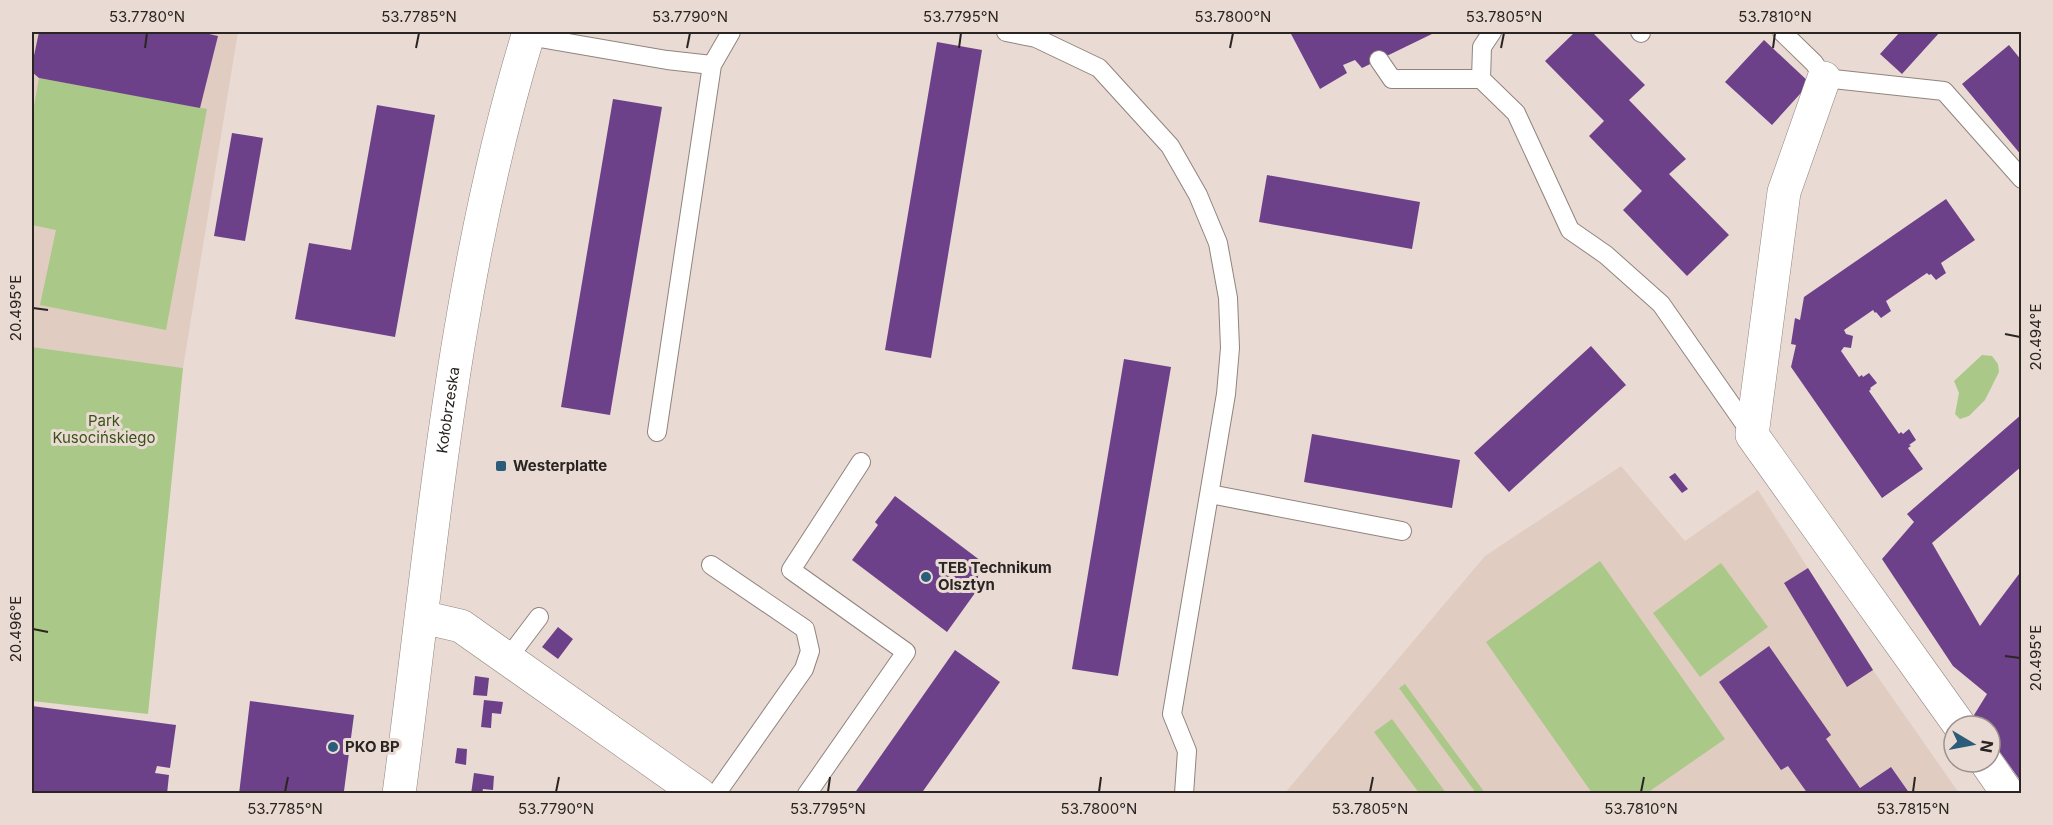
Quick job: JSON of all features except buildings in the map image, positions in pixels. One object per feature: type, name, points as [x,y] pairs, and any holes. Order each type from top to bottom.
[{"type":"street","name":"Kołobrzeska","points":[[399,794],[442,454],[469,280],[484,205],[529,34]]},
{"type":"street","points":[[1824,78],[1784,192],[1752,435],[1951,714]]},
{"type":"street","points":[[422,618],[461,626],[699,794]]},
{"type":"street","points":[[1994,774],[2008,794]]},
{"type":"lane","points":[[657,432],[712,65],[731,32]]},
{"type":"lane","points":[[1006,32],[1036,38],[1099,68],[1170,146],[1198,195],[1218,243],[1228,297],[1230,348],[1226,394],[1172,714],[1187,751],[1184,794]]},
{"type":"lane","points":[[1481,80],[1482,47],[1492,32]]},
{"type":"lane","points":[[1782,32],[1814,63],[1824,78],[1944,91],[2022,179]]},
{"type":"lane","points":[[529,34],[667,60],[712,65]]},
{"type":"lane","points":[[1379,60],[1392,79],[1481,80],[1516,113],[1570,230],[1606,255],[1661,304],[1752,435]]},
{"type":"lane","points":[[807,794],[906,652],[791,570],[861,462]]},
{"type":"lane","points":[[1210,494],[1402,531]]},
{"type":"lane","points":[[711,565],[805,629],[810,651],[804,669],[716,794]]},
{"type":"lane","points":[[508,658],[539,617]]},
{"type":"shaded area","points":[[32,32],[238,32],[183,368],[32,347]]},
{"type":"shaded area","points":[[1621,466],[1685,541],[1758,490],[1873,670],[1942,769],[1942,774],[1946,774],[1959,793],[1284,794],[1485,556]]},
{"type":"green space","points":[[39,78],[207,109],[166,330],[40,305],[56,230],[32,225],[32,117]]},
{"type":"green space","name":"Park Kusocińskiego","points":[[32,347],[183,368],[148,714],[32,701]]},
{"type":"green space","points":[[1982,355],[1992,356],[1998,364],[1999,372],[1985,400],[1969,416],[1960,419],[1955,414],[1959,393],[1954,381]]},
{"type":"green space","points":[[1600,561],[1725,739],[1647,793],[1592,793],[1486,642]]},
{"type":"green space","points":[[1721,563],[1768,627],[1700,677],[1653,613]]},
{"type":"green space","points":[[1405,684],[1485,793],[1476,793],[1399,688]]},
{"type":"green space","points":[[1392,719],[1446,793],[1419,793],[1374,732]]},
{"type":"place","name":"Westerplatte","points":[[501,466]]},
{"type":"place","name":"TEB Technikum Olsztyn","points":[[926,577]]},
{"type":"place","name":"PKO BP","points":[[333,747]]}]
